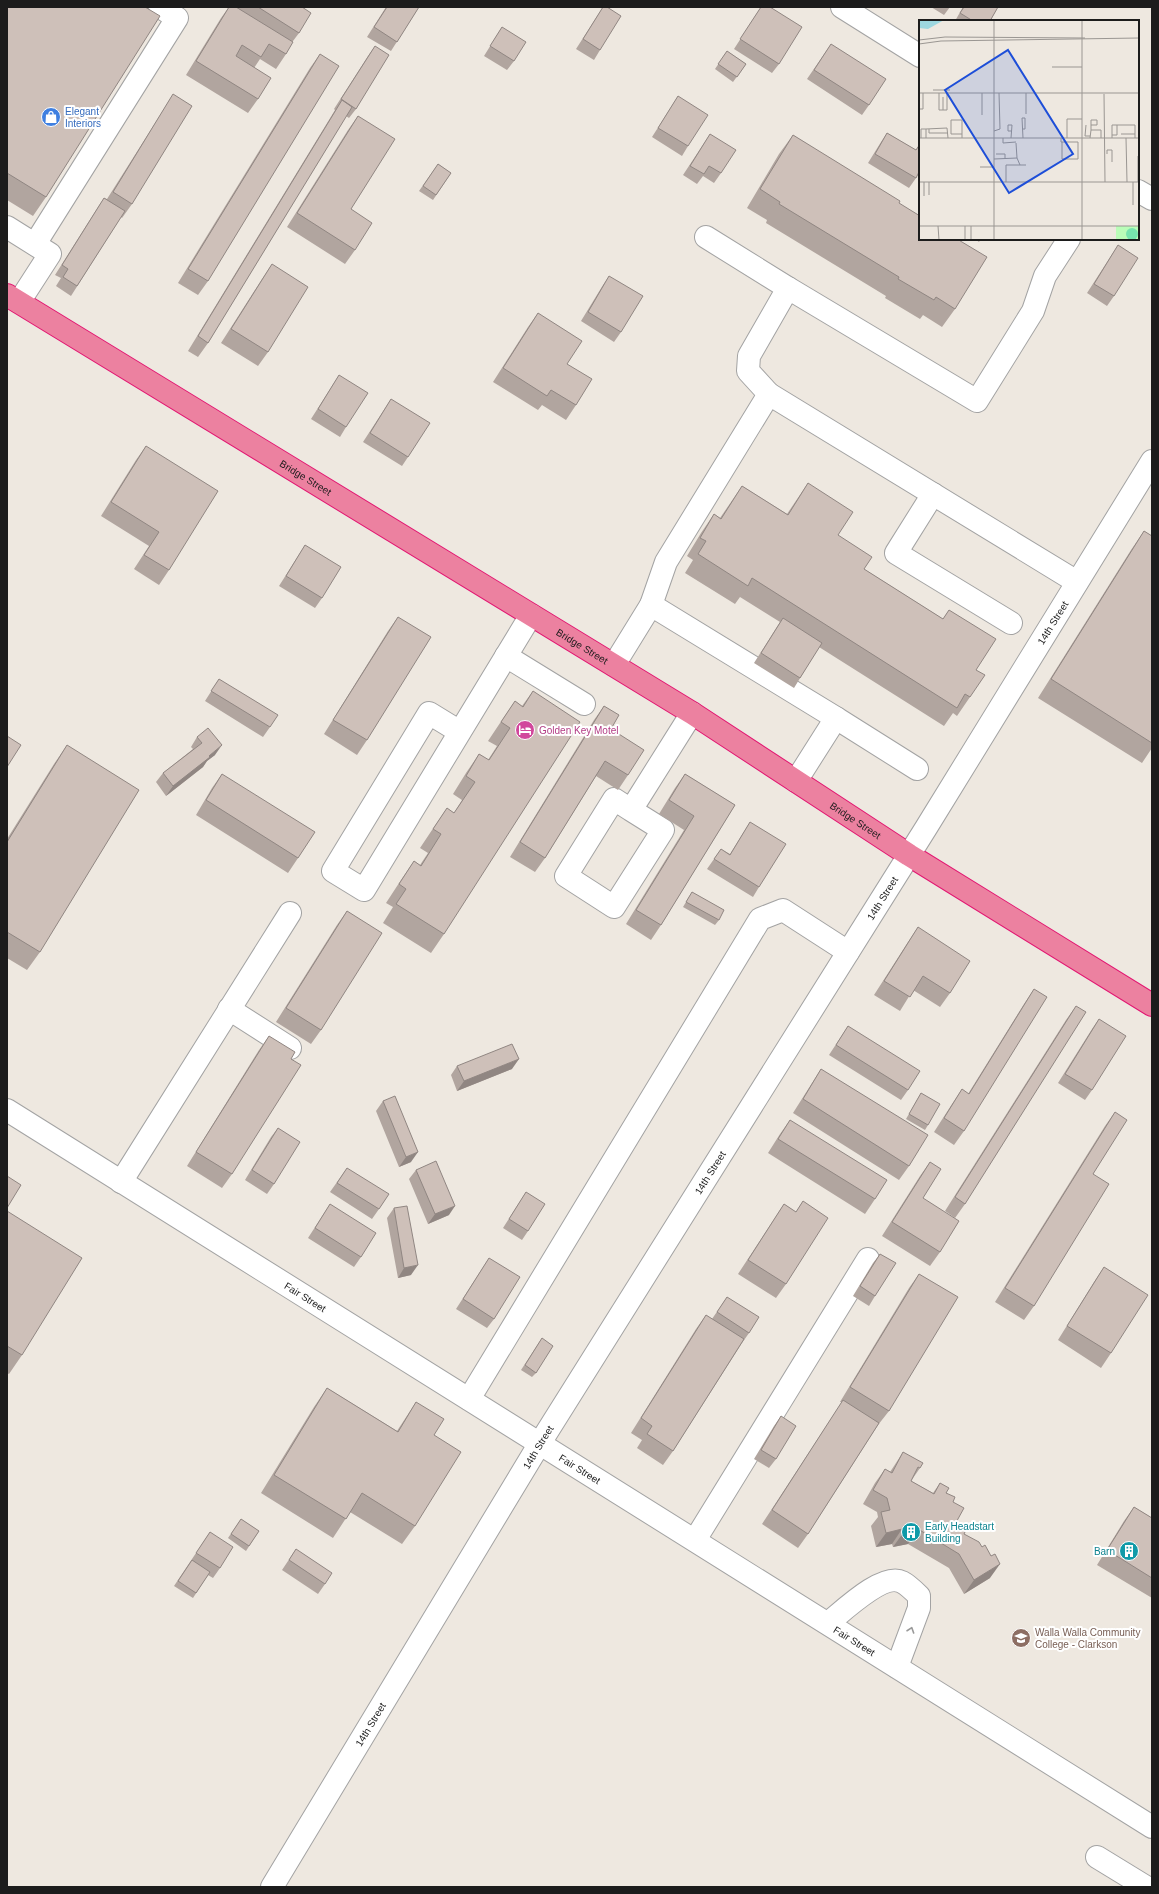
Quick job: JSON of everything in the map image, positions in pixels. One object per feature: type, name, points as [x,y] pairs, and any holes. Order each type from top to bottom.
[{"type":"highway","name":"Bridge Street","points":[[13,299],[692,713],[909,855],[1152,1005]]},
{"type":"street","points":[[35,244],[177,18],[160,7]]},
{"type":"street","points":[[842,7],[919,55]]},
{"type":"street","points":[[1139,191],[1152,199]]},
{"type":"street","points":[[7,227],[50,254],[13,299]]},
{"type":"street","points":[[706,237],[977,401],[1033,311],[1045,276],[1068,240]]},
{"type":"street","points":[[788,288],[749,356],[748,371],[769,394],[1077,582]]},
{"type":"street","points":[[614,665],[651,605],[666,562],[769,394]]},
{"type":"street","name":"14th Street","points":[[272,1887],[540,1442],[909,855],[1077,582],[1151,466]]},
{"type":"street","points":[[933,494],[896,553],[1011,623]]},
{"type":"street","points":[[651,605],[917,769]]},
{"type":"street","points":[[460,732],[429,712],[332,871],[364,890],[460,732],[506,656],[531,615]]},
{"type":"street","points":[[506,656],[584,704]]},
{"type":"street","points":[[631,810],[692,713]]},
{"type":"street","points":[[796,781],[836,718]]},
{"type":"street","points":[[614,799],[631,810],[663,830],[614,907],[566,876],[614,799]]},
{"type":"street","points":[[469,1399],[760,919],[783,910],[848,952]]},
{"type":"street","points":[[120,1182],[290,913]]},
{"type":"street","points":[[229,1009],[290,1048]]},
{"type":"street","name":"Fair Street","points":[[7,1110],[120,1182],[540,1442],[1152,1827]]},
{"type":"street","points":[[695,1540],[868,1259]]},
{"type":"street","points":[[828,1623],[871,1589],[891,1581],[901,1581],[919,1596],[919,1608],[897,1667]]},
{"type":"street","points":[[1097,1857],[1146,1887]]},
{"type":"building","name":"Elegant Interiors","points":[[7,7],[145,7],[160,16],[46,197],[7,173]]},
{"type":"building","points":[[229,7],[236,7],[293,42],[286,54],[269,44],[261,57],[242,45],[236,56],[271,78],[258,99],[196,61]]},
{"type":"building","points":[[258,7],[302,7],[311,13],[299,33]]},
{"type":"building","points":[[387,7],[419,7],[397,42],[374,27]]},
{"type":"building","points":[[603,7],[607,7],[621,16],[600,50],[583,39]]},
{"type":"building","points":[[761,7],[770,7],[802,27],[779,64],[740,39]]},
{"type":"building","points":[[964,7],[998,7],[991,20],[971,20],[960,13]]},
{"type":"building","points":[[502,27],[526,42],[514,61],[490,46]]},
{"type":"building","points":[[831,44],[886,79],[869,105],[814,70]]},
{"type":"building","points":[[375,46],[389,55],[356,109],[341,99]]},
{"type":"building","points":[[727,51],[746,64],[737,77],[718,64]]},
{"type":"building","points":[[320,54],[339,66],[208,281],[188,269]]},
{"type":"building","points":[[173,94],[192,106],[132,204],[113,192]]},
{"type":"building","points":[[678,96],[708,115],[688,146],[658,128]]},
{"type":"building","points":[[342,100],[352,107],[208,343],[198,336]]},
{"type":"building","points":[[358,116],[395,139],[351,209],[372,223],[355,250],[297,213]]},
{"type":"building","points":[[887,133],[916,150],[919,146],[919,172],[916,178],[875,154]]},
{"type":"building","points":[[710,134],[736,150],[721,173],[709,166],[704,174],[690,166]]},
{"type":"building","points":[[793,135],[900,201],[899,203],[919,215],[919,240],[959,240],[987,257],[955,309],[936,297],[934,300],[898,279],[899,277],[779,204],[780,202],[760,189]]},
{"type":"building","points":[[438,164],[451,173],[436,195],[423,186]]},
{"type":"building","points":[[104,198],[125,211],[77,286],[63,277],[68,269],[62,265]]},
{"type":"building","points":[[1118,245],[1138,258],[1114,296],[1094,284]]},
{"type":"building","points":[[272,264],[308,287],[268,352],[231,329]]},
{"type":"building","points":[[609,276],[643,296],[621,332],[588,312]]},
{"type":"building","points":[[538,313],[582,341],[567,364],[592,379],[576,405],[551,390],[547,396],[503,368]]},
{"type":"building","points":[[339,375],[368,393],[346,427],[318,409]]},
{"type":"building","points":[[391,399],[430,423],[408,457],[370,433]]},
{"type":"building","points":[[146,446],[218,491],[169,570],[144,555],[159,532],[111,502]]},
{"type":"building","points":[[808,483],[853,512],[838,535],[872,557],[864,569],[943,619],[949,610],[996,639],[976,670],[985,675],[970,697],[965,694],[957,708],[752,578],[748,586],[698,554],[706,541],[700,538],[714,514],[721,519],[742,486],[788,515]]},
{"type":"building","points":[[1144,531],[1152,536],[1152,743],[1051,679]]},
{"type":"building","points":[[305,545],[341,567],[322,598],[286,576]]},
{"type":"building","points":[[398,617],[431,637],[367,740],[333,720]]},
{"type":"building","points":[[783,618],[822,643],[800,678],[761,653]]},
{"type":"building","points":[[219,679],[278,715],[270,727],[211,691]]},
{"type":"building","points":[[533,691],[580,722],[444,934],[396,904],[406,889],[399,884],[414,861],[421,866],[441,834],[433,829],[447,808],[454,813],[475,782],[466,776],[479,754],[489,760],[510,728],[501,722],[515,701],[523,707]]},
{"type":"building","points":[[604,706],[619,715],[611,729],[644,750],[628,775],[605,761],[545,858],[520,842]]},
{"type":"building","points":[[208,728],[222,745],[209,756],[210,757],[173,786],[163,773],[202,743],[197,737]]},
{"type":"building","points":[[7,736],[21,745],[7,767]]},
{"type":"building","points":[[67,745],[139,790],[40,952],[7,932],[7,842]]},
{"type":"building","points":[[222,774],[315,832],[298,858],[206,800]]},
{"type":"building","points":[[685,774],[735,805],[661,925],[636,910],[694,816],[669,800]]},
{"type":"building","points":[[750,822],[786,844],[759,887],[714,859],[721,849],[730,855]]},
{"type":"building","points":[[692,892],[724,910],[719,920],[686,902]]},
{"type":"building","points":[[347,911],[382,933],[321,1030],[286,1008]]},
{"type":"building","points":[[918,927],[970,961],[950,993],[923,976],[910,997],[884,981]]},
{"type":"building","points":[[1034,989],[1047,997],[964,1131],[944,1118],[962,1089],[969,1094]]},
{"type":"building","points":[[1076,1006],[1086,1012],[965,1204],[955,1197]]},
{"type":"building","points":[[1099,1019],[1126,1036],[1092,1090],[1065,1074]]},
{"type":"building","points":[[848,1026],[920,1071],[908,1090],[836,1045]]},
{"type":"building","points":[[269,1036],[295,1052],[291,1059],[301,1065],[232,1174],[196,1152]]},
{"type":"building","points":[[512,1044],[519,1059],[464,1081],[457,1066]]},
{"type":"building","points":[[821,1069],[928,1135],[909,1166],[803,1099]]},
{"type":"building","points":[[921,1093],[940,1104],[928,1125],[909,1114]]},
{"type":"building","points":[[395,1096],[418,1152],[406,1157],[383,1101]]},
{"type":"building","points":[[1115,1112],[1127,1120],[1093,1174],[1109,1184],[1034,1306],[1005,1288]]},
{"type":"building","points":[[790,1120],[887,1180],[875,1199],[778,1139]]},
{"type":"building","points":[[278,1128],[300,1142],[274,1184],[252,1170]]},
{"type":"building","points":[[436,1161],[455,1206],[435,1214],[416,1170]]},
{"type":"building","points":[[930,1162],[941,1169],[923,1198],[959,1221],[940,1252],[892,1222]]},
{"type":"building","points":[[347,1168],[389,1194],[379,1209],[337,1183]]},
{"type":"building","points":[[7,1176],[21,1185],[7,1208]]},
{"type":"building","points":[[526,1192],[545,1204],[528,1231],[509,1219]]},
{"type":"building","points":[[803,1201],[828,1218],[786,1284],[748,1260],[784,1204],[796,1212]]},
{"type":"building","points":[[330,1204],[376,1233],[361,1257],[315,1228]]},
{"type":"building","points":[[407,1206],[418,1265],[404,1268],[394,1208]]},
{"type":"building","points":[[7,1211],[82,1258],[22,1355],[7,1346]]},
{"type":"building","points":[[880,1254],[896,1263],[875,1296],[860,1286]]},
{"type":"building","points":[[489,1258],[520,1277],[494,1319],[463,1299]]},
{"type":"building","points":[[1104,1267],[1148,1295],[1111,1353],[1067,1326]]},
{"type":"building","points":[[919,1274],[958,1297],[889,1411],[850,1387]]},
{"type":"building","points":[[727,1297],[759,1317],[749,1333],[717,1312]]},
{"type":"building","points":[[706,1315],[744,1339],[673,1451],[647,1434],[652,1426],[641,1418]]},
{"type":"building","points":[[542,1338],[553,1346],[536,1373],[525,1365]]},
{"type":"building","points":[[327,1388],[398,1432],[416,1402],[444,1419],[434,1435],[461,1452],[415,1526],[362,1493],[346,1519],[274,1475]]},
{"type":"building","points":[[843,1400],[879,1423],[808,1534],[772,1510]]},
{"type":"building","points":[[781,1416],[796,1426],[776,1459],[761,1450]]},
{"type":"building","points":[[903,1452],[923,1463],[920,1468],[918,1467],[911,1481],[934,1494],[940,1483],[949,1488],[946,1493],[955,1497],[953,1502],[964,1508],[953,1528],[956,1529],[959,1524],[967,1528],[964,1534],[979,1542],[982,1547],[985,1545],[991,1556],[995,1554],[1000,1564],[974,1580],[959,1554],[918,1529],[903,1533],[902,1529],[886,1533],[881,1512],[890,1510],[887,1498],[873,1490],[885,1469],[892,1473]]},
{"type":"building","points":[[1134,1507],[1152,1518],[1152,1578],[1107,1550]]},
{"type":"building","points":[[241,1519],[259,1531],[249,1546],[231,1534]]},
{"type":"building","points":[[210,1532],[233,1547],[220,1568],[196,1553]]},
{"type":"building","points":[[296,1549],[332,1573],[325,1584],[289,1560]]},
{"type":"building","points":[[192,1560],[210,1572],[196,1593],[178,1581]]},
{"type":"place","name":"Elegant Interiors","points":[[51,117]]},
{"type":"place","name":"Golden Key Motel","points":[[525,730]]},
{"type":"place","name":"Early Headstart Building","points":[[911,1532]]},
{"type":"place","name":"Barn","points":[[1129,1551]]},
{"type":"place","name":"Walla Walla Community College - Clarkson","points":[[1021,1638]]}]
